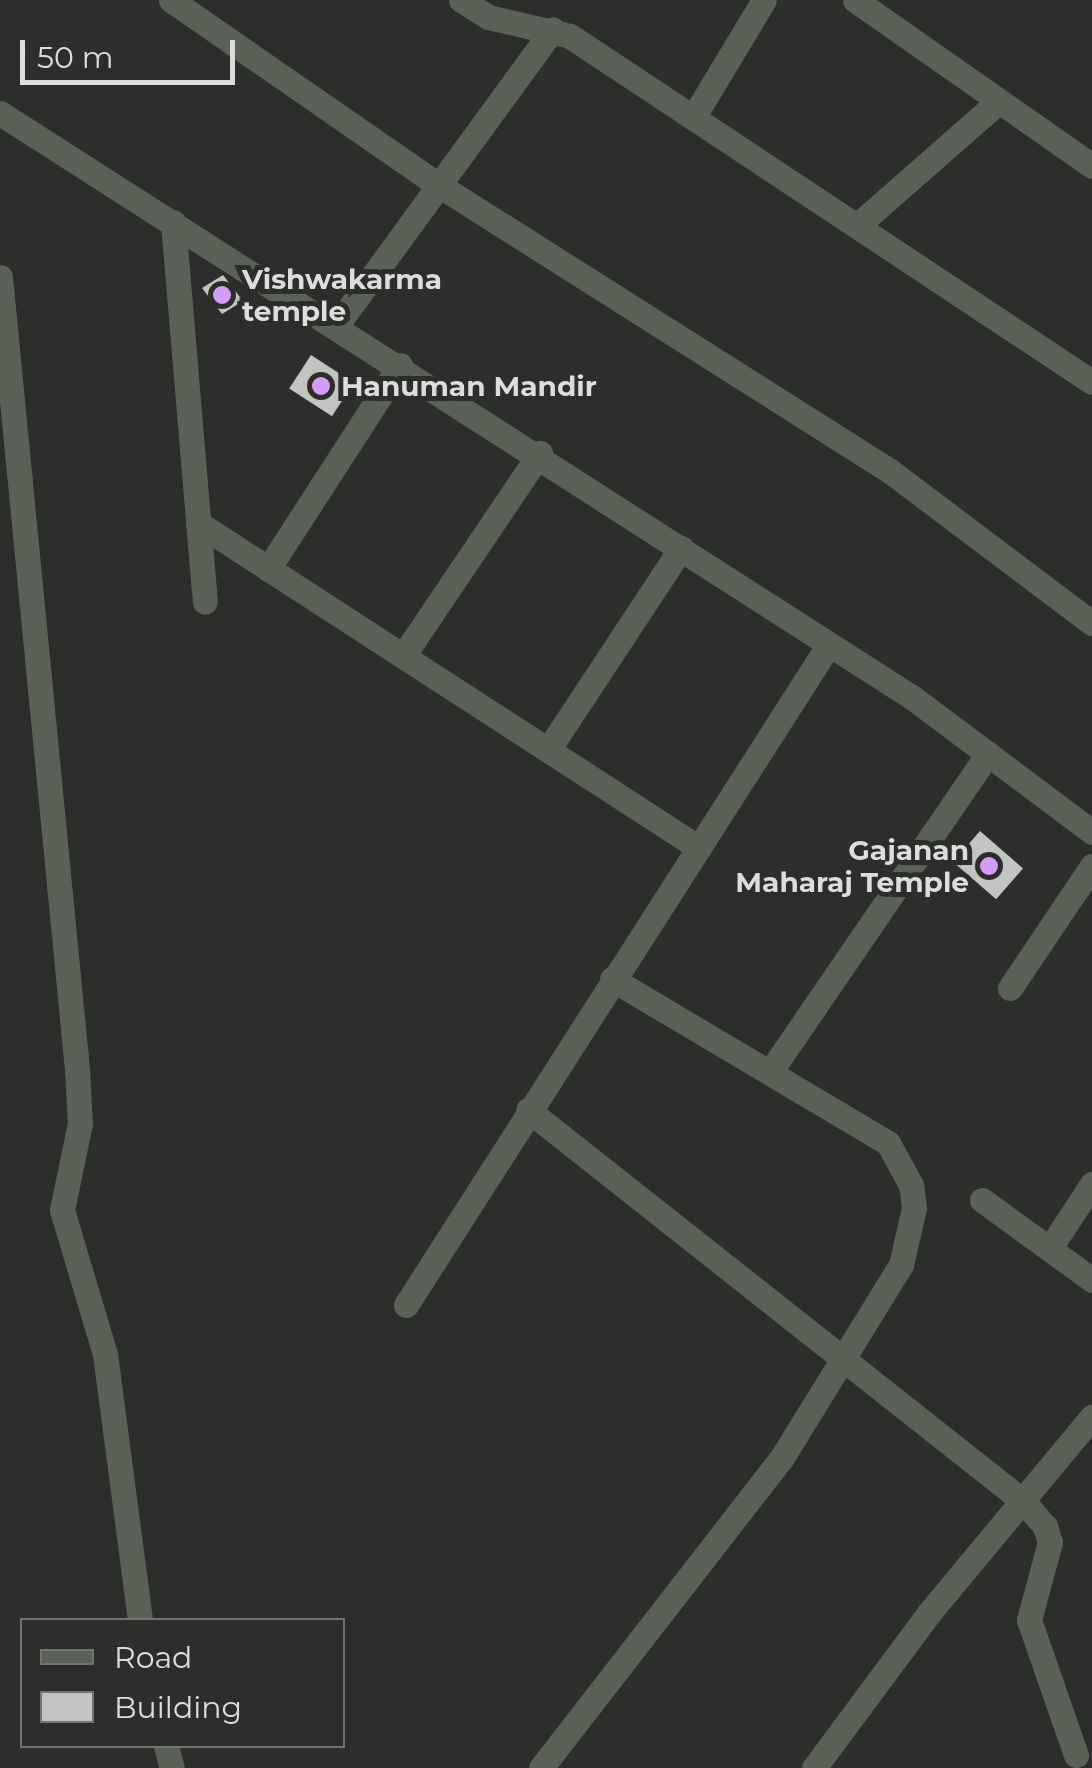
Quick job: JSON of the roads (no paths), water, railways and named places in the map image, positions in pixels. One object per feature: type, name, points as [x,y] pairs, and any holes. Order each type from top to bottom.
[{"type":"street","points":[[170,0],[437,184],[890,471],[1092,624]]},
{"type":"street","points":[[461,0],[488,17],[553,29],[859,224],[1092,382]]},
{"type":"street","points":[[694,116],[764,0]]},
{"type":"street","points":[[856,0],[1092,166]]},
{"type":"street","points":[[337,326],[553,29]]},
{"type":"street","points":[[859,224],[1000,101]]},
{"type":"street","points":[[0,113],[540,453],[988,754],[1092,832]]},
{"type":"street","points":[[173,222],[205,602]]},
{"type":"street","points":[[0,278],[78,1070],[80,1124],[62,1210],[105,1354],[140,1618]]},
{"type":"street","points":[[268,568],[400,365]]},
{"type":"street","points":[[403,656],[540,453]]},
{"type":"street","points":[[198,523],[699,848]]},
{"type":"street","points":[[548,750],[680,548]]},
{"type":"street","points":[[406,1305],[828,646]]},
{"type":"street","points":[[770,1072],[988,754]]},
{"type":"street","points":[[1010,988],[1092,866]]},
{"type":"street","points":[[542,1768],[696,1574],[844,1366],[901,1265],[914,1208],[911,1185],[888,1143],[612,979]]},
{"type":"street","points":[[528,1110],[844,1366],[1023,1502],[1049,1532],[1029,1620],[1071,1761]]},
{"type":"street","points":[[1050,1248],[1092,1184]]},
{"type":"street","points":[[982,1200],[1092,1280]]},
{"type":"street","points":[[814,1768],[929,1613],[1092,1417]]},
{"type":"street","points":[[1071,1761],[1092,1733]]},
{"type":"place","name":"Vishwakarma temple","points":[[222,295]]},
{"type":"place","name":"Hanuman Mandir","points":[[321,386]]},
{"type":"place","name":"Gajanan Maharaj Temple","points":[[989,866]]}]
